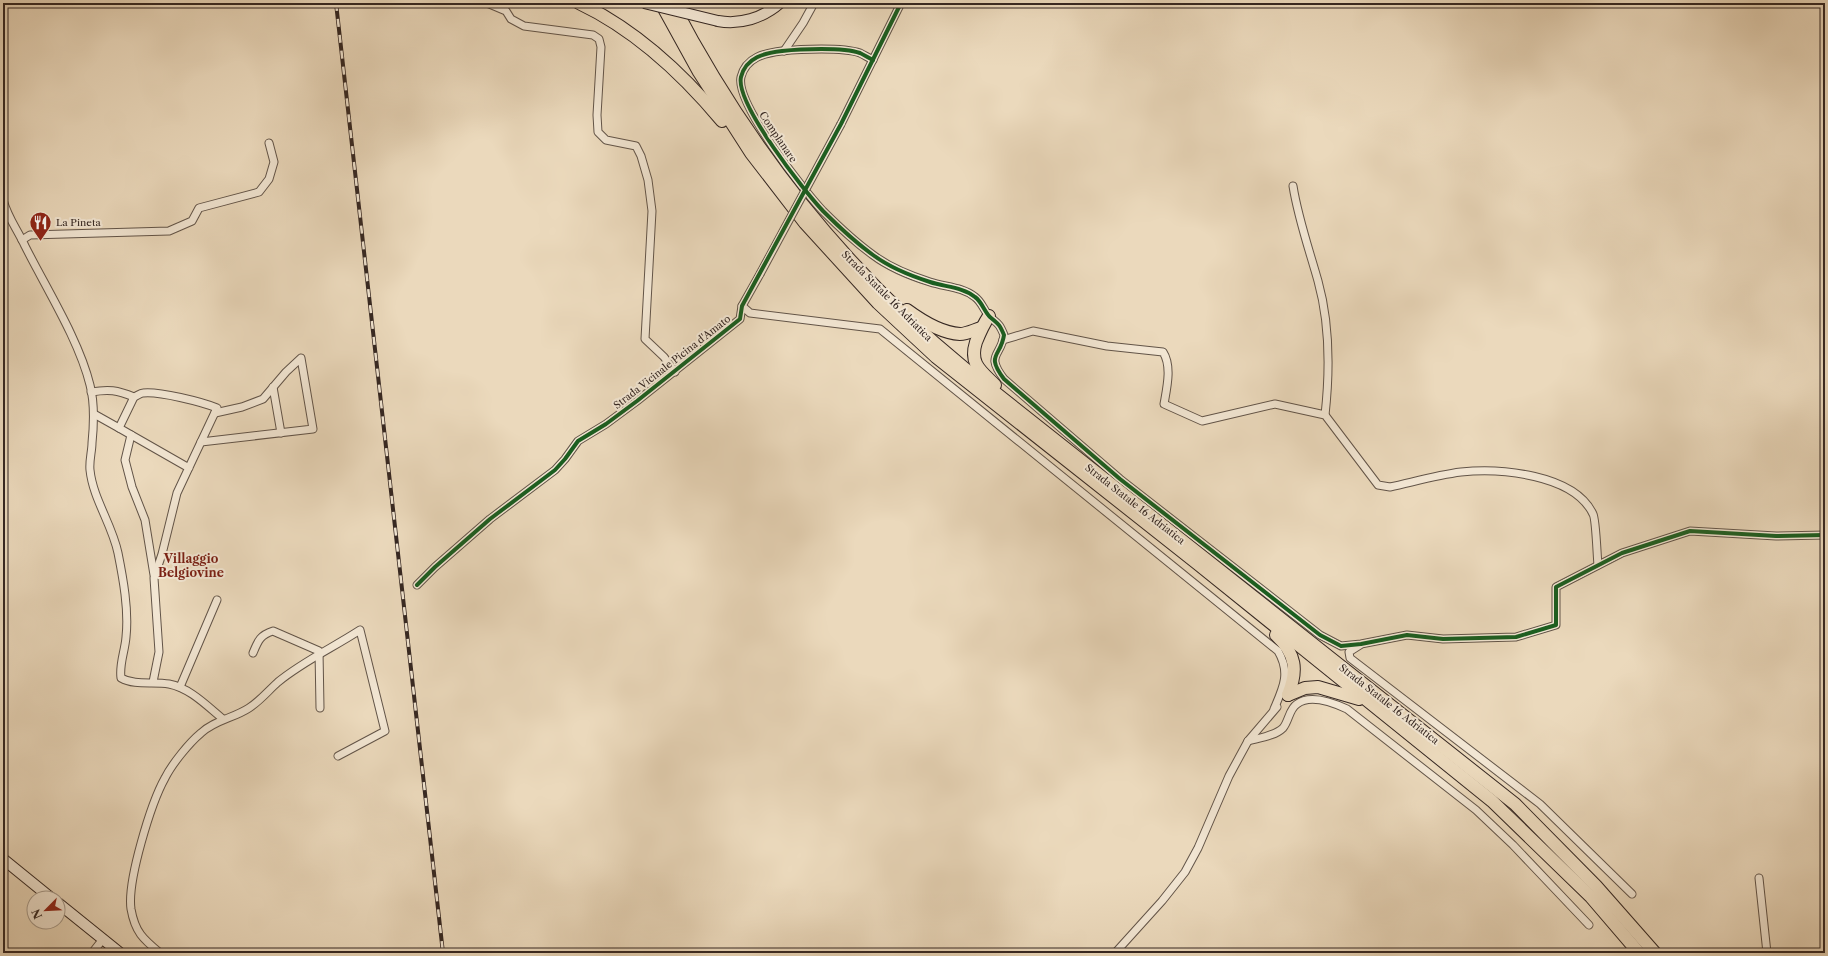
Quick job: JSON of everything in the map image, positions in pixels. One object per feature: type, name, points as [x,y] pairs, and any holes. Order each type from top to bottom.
[{"type":"highway","points":[[579,3],[610,20],[635,37],[674,69],[708,104],[774,184]]},
{"type":"highway","name":"Strada Statale 16 Adriatica","points":[[661,3],[683,45],[724,112],[774,184],[805,223],[878,304],[923,346],[1198,564],[1492,801],[1591,897],[1639,953]]},
{"type":"highway","name":"Strada Statale 16 Adriatica","points":[[672,3],[714,79],[747,130],[787,185],[831,240],[875,286],[945,353],[1515,804],[1596,886],[1656,953]]},
{"type":"highway","points":[[679,3],[714,79]]},
{"type":"highway","points":[[875,286],[923,321],[948,332],[960,334],[969,333],[981,328]]},
{"type":"highway","points":[[989,316],[981,328],[973,352],[977,366],[1042,430]]},
{"type":"highway","points":[[1261,616],[1271,631],[1283,642],[1294,661],[1294,672],[1288,695]]},
{"type":"highway","points":[[1288,695],[1305,688],[1318,687],[1353,696],[1372,704]]},
{"type":"main road","points":[[644,3],[718,21],[736,22],[752,19],[764,14],[780,3]]},
{"type":"main road","points":[[3,859],[41,890]]},
{"type":"main road","points":[[66,909],[120,953]]},
{"type":"street","points":[[487,3],[506,11],[511,19],[524,26],[592,35],[599,39],[601,47],[597,115],[598,132],[606,140],[636,146],[641,156],[651,195],[652,238],[645,339],[664,357],[675,372]]},
{"type":"street","points":[[784,51],[803,23],[814,3]]},
{"type":"street","name":"Strada Vicinale Picina d'Amato","points":[[417,585],[435,567],[490,519],[555,470],[565,460],[578,441],[606,424],[675,372],[740,319],[742,306],[841,124],[901,3]]},
{"type":"street","name":"Complanare","points":[[873,60],[859,53],[839,50],[784,51],[762,54],[755,58],[745,68],[741,77],[742,90],[755,120],[786,164],[822,210],[855,242],[881,261],[930,282],[963,290],[976,297],[989,316],[998,322],[1004,335],[1003,340]]},
{"type":"street","points":[[22,240],[30,235],[168,231],[192,221],[199,208],[259,192],[270,179],[274,162],[269,143]]},
{"type":"street","points":[[1293,186],[1297,210],[1318,282],[1328,333],[1328,386],[1325,415]]},
{"type":"street","points":[[3,200],[9,219],[22,240],[82,361],[91,392],[94,414],[90,469],[95,493],[108,521],[118,552],[127,614],[126,638],[120,670],[121,678],[127,682],[153,682],[180,687],[223,719]]},
{"type":"street","points":[[742,306],[750,313],[880,329],[1278,651],[1285,663],[1285,676],[1282,689],[1274,709]]},
{"type":"street","points":[[1598,565],[1594,516],[1584,499],[1554,482],[1523,474],[1461,472],[1390,486],[1378,485],[1325,415],[1274,404],[1202,421],[1164,404],[1168,385],[1168,360],[1163,352],[1106,346],[1032,331],[1003,340],[996,352],[994,359],[997,370],[1004,379],[1120,479],[1320,635],[1341,646],[1362,644],[1407,635],[1443,639],[1516,637],[1556,625],[1556,587],[1622,553],[1690,531],[1776,536],[1825,535]]},
{"type":"street","points":[[201,442],[312,429],[301,358],[273,387],[263,400],[242,407],[215,413]]},
{"type":"street","points":[[273,387],[281,433]]},
{"type":"street","points":[[91,392],[106,389],[118,390],[134,397]]},
{"type":"street","points":[[119,428],[134,397],[143,393],[188,399],[217,408],[177,493],[162,554],[154,578]]},
{"type":"street","points":[[94,414],[189,468]]},
{"type":"street","points":[[131,435],[125,460],[132,487],[145,520],[154,578],[159,652],[153,682]]},
{"type":"street","points":[[180,687],[217,600]]},
{"type":"street","points":[[160,953],[141,937],[131,909],[130,898],[142,842],[151,811],[165,777],[201,732],[223,719],[241,714],[256,704],[278,682],[302,665],[360,630],[385,731],[338,756]]},
{"type":"street","points":[[253,653],[258,639],[265,633],[273,631],[319,651],[320,708]]},
{"type":"street","points":[[1362,644],[1349,652],[1350,658],[1540,804],[1632,894]]},
{"type":"street","points":[[1114,953],[1162,901],[1185,872],[1198,848],[1229,776],[1248,741],[1274,709],[1288,695]]},
{"type":"street","points":[[1248,741],[1278,732],[1284,727],[1289,714],[1296,704],[1308,700],[1328,701],[1347,709],[1476,810],[1513,845],[1589,925]]},
{"type":"street","points":[[1759,878],[1767,953]]},
{"type":"street","points":[[92,953],[103,939]]},
{"type":"railway","points":[[336,3],[443,953]]},
{"type":"cycle path","points":[[417,585],[435,567],[490,519],[555,470],[578,441],[606,424],[637,401],[740,319],[742,306],[841,124],[901,3]]},
{"type":"cycle path","points":[[873,60],[860,53],[843,50],[821,49],[782,51],[757,57],[747,65],[744,70],[741,77],[742,89],[749,106],[759,126],[801,185],[823,211],[841,229],[879,259],[923,280],[965,291],[975,297],[988,315],[997,323],[1004,335],[995,360],[998,371],[1004,379],[1120,479],[1320,635],[1341,646],[1361,644],[1407,635],[1443,639],[1516,637],[1556,625],[1556,587],[1622,553],[1690,531],[1776,536],[1825,535]]},
{"type":"place","name":"La Pineta","points":[[41,242]]},
{"type":"district","name":"Villaggio Belgiovine","points":[[191,565]]}]
